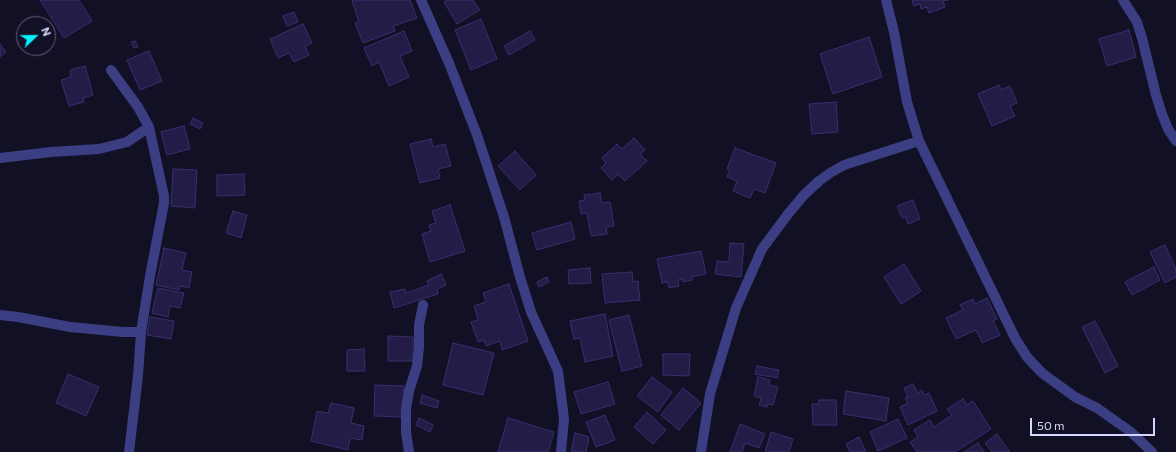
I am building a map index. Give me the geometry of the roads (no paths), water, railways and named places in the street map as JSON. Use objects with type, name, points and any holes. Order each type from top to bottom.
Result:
[{"type":"street","points":[[421,0],[449,63],[477,135],[504,217],[531,312],[558,371],[564,420],[561,452]]},
{"type":"street","points":[[886,0],[894,32],[907,102],[920,141],[1015,338],[1026,357],[1042,373],[1075,397],[1097,408],[1130,432],[1152,452]]},
{"type":"street","points":[[1123,0],[1137,22],[1162,114],[1168,130],[1176,142]]},
{"type":"street","points":[[111,70],[138,107],[150,127],[156,164],[163,188],[164,203],[141,332],[138,376],[129,452]]},
{"type":"street","points":[[0,158],[51,152],[99,149],[127,142],[150,127]]},
{"type":"street","points":[[701,452],[710,394],[736,308],[762,249],[788,214],[819,180],[844,165],[920,141]]},
{"type":"street","points":[[409,452],[406,432],[406,409],[409,391],[417,366],[419,325],[423,305]]},
{"type":"street","points":[[0,315],[70,327],[141,332]]}]
